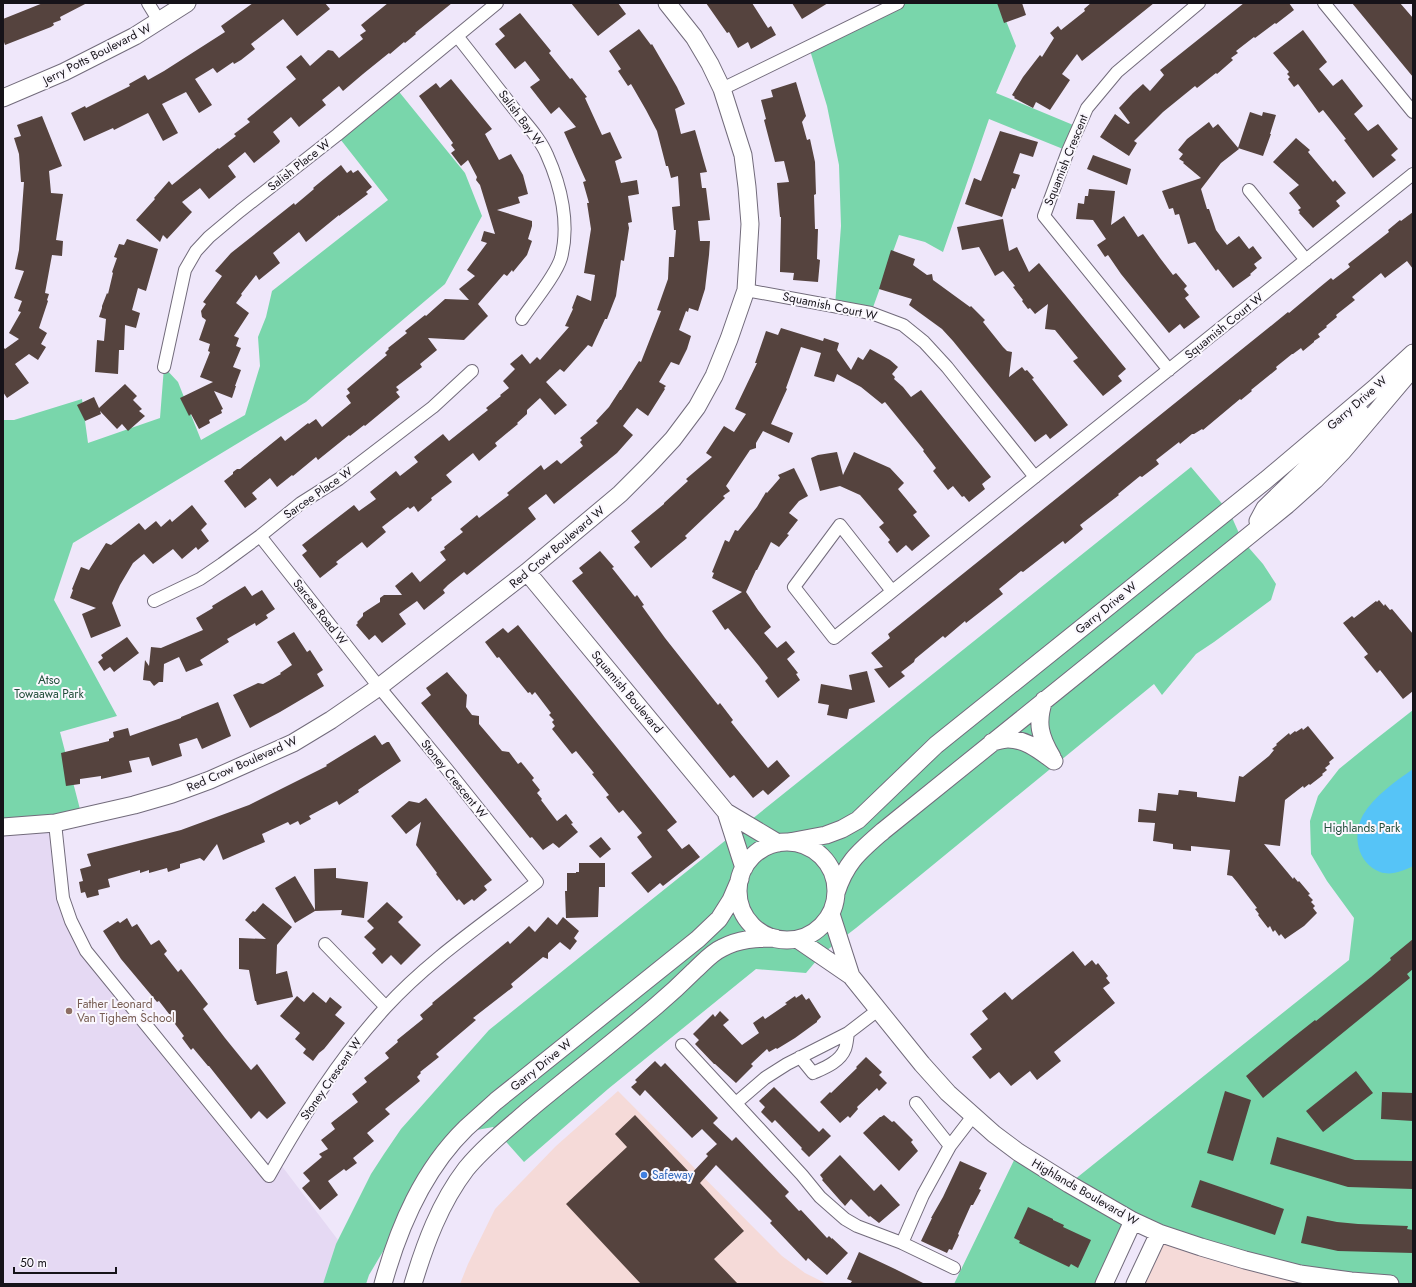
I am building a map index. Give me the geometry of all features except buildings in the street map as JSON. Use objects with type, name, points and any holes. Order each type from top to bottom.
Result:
[{"type":"main road","name":"Jerry Potts Boulevard W","points":[[3,98],[64,72],[135,36],[187,3]]},
{"type":"main road","name":"Red Crow Boulevard W","points":[[3,827],[55,823],[134,805],[172,794],[210,780],[293,743],[331,720],[379,687],[528,572],[620,494],[673,439],[697,407],[714,376],[729,339],[746,290],[750,224],[743,155],[722,89],[710,64],[694,37],[667,3]]},
{"type":"main road","name":"Garry Drive W","points":[[784,843],[826,835],[842,829],[858,820],[936,745],[1266,480],[1413,353]]},
{"type":"main road","name":"Garry Drive W","points":[[836,893],[848,864],[862,849],[1315,480],[1343,451],[1413,368]]},
{"type":"main road","points":[[1252,532],[1265,508],[1325,450],[1360,413],[1376,386]]},
{"type":"main road","name":"Squamish Boulevard","points":[[528,572],[726,812],[784,843]]},
{"type":"main road","points":[[992,742],[1008,739],[1024,742],[1037,748],[1054,761],[1043,743],[1040,728],[1039,714],[1044,700]]},
{"type":"main road","name":"Squamish Boulevard","points":[[726,812],[742,874]]},
{"type":"main road","points":[[413,1284],[425,1244],[439,1215],[466,1169],[487,1147],[556,1088],[657,1006],[707,959],[721,948],[737,942],[756,938],[775,938],[786,940],[797,939],[807,936],[824,923],[831,914],[835,904],[835,882],[832,871],[827,862],[819,854],[800,844],[784,843],[768,846],[750,859],[742,874],[739,889],[739,900],[743,911],[748,920],[760,931],[775,938]]},
{"type":"main road","name":"Garry Drive W","points":[[383,1284],[401,1228],[414,1198],[451,1145],[466,1128],[496,1101],[698,940],[719,919],[731,900],[742,874]]},
{"type":"main road","name":"Highlands Boulevard W","points":[[831,914],[851,976]]},
{"type":"main road","name":"Highlands Boulevard W","points":[[797,939],[851,976],[922,1064],[948,1093],[994,1134],[1047,1171],[1133,1222],[1159,1233],[1245,1260],[1300,1274],[1351,1281],[1390,1284]]},
{"type":"main road","points":[[1104,1284],[1133,1222]]},
{"type":"main road","points":[[1135,1284],[1159,1233]]},
{"type":"street","points":[[148,3],[159,21]]},
{"type":"street","name":"Salish Place W","points":[[164,367],[185,270],[196,251],[209,237],[240,211],[337,135],[497,3]]},
{"type":"street","name":"Squamish Crescent","points":[[1169,370],[1044,216],[1078,127],[1087,108],[1117,72],[1200,3]]},
{"type":"street","points":[[1324,3],[1413,112]]},
{"type":"street","points":[[722,89],[893,4]]},
{"type":"street","name":"Salish Bay W","points":[[457,36],[533,133],[547,154],[557,181],[563,210],[564,236],[560,259],[549,280],[522,319]]},
{"type":"street","name":"Squamish Court W","points":[[892,591],[840,524],[794,587],[834,638],[1413,174]]},
{"type":"street","points":[[1249,190],[1306,260]]},
{"type":"street","name":"Squamish Court W","points":[[746,290],[872,313],[903,325],[924,342],[947,367],[1035,477]]},
{"type":"street","name":"Sarcee Place W","points":[[154,601],[200,579],[260,536],[300,502],[339,479],[433,407],[472,372]]},
{"type":"street","name":"Sarcee Road W","points":[[260,536],[379,687]]},
{"type":"street","name":"Stoney Crescent W","points":[[55,823],[64,898],[71,921],[86,951],[269,1176],[312,1103],[338,1066],[386,1007],[429,965],[537,882],[379,687]]},
{"type":"street","points":[[325,944],[386,1007]]},
{"type":"street","points":[[736,1103],[766,1078],[787,1064],[848,1033],[878,1010]]},
{"type":"street","points":[[800,1057],[812,1073],[824,1069],[837,1059],[845,1049],[848,1033]]},
{"type":"street","points":[[682,1045],[802,1175],[820,1197],[845,1219],[857,1226],[902,1243],[954,1268]]},
{"type":"street","points":[[916,1103],[950,1146]]},
{"type":"street","points":[[902,1243],[923,1195],[950,1146],[973,1116]]},
{"type":"shaded area","name":"Father Leonard Van Tighem School","points":[[55,823],[63,898],[77,935],[268,1176],[278,1161],[338,1240],[325,1284],[3,1284],[3,827]]},
{"type":"shaded area","points":[[618,1091],[782,1256],[805,1273],[827,1284],[460,1284],[468,1264],[495,1209],[556,1146]]},
{"type":"shaded area","points":[[1159,1233],[1390,1284],[1135,1284]]},
{"type":"green space","points":[[898,3],[999,3],[1016,46],[996,93],[1078,127],[1068,151],[989,119],[943,252],[925,242],[899,235],[871,313],[835,306],[841,226],[839,165],[827,106],[809,47]]},
{"type":"green space","name":"Atso Towaawa Park","points":[[396,88],[465,173],[482,216],[445,284],[306,402],[73,543],[54,600],[117,716],[60,732],[82,817],[3,827],[3,420],[14,420],[82,399],[88,443],[160,418],[164,367],[178,382],[201,440],[245,415],[260,366],[258,337],[266,317],[272,291],[388,200],[337,135]]},
{"type":"green space","points":[[1191,467],[1230,513],[1242,540],[1263,564],[1276,584],[1271,600],[1196,654],[1162,695],[1154,684],[856,928],[822,954],[806,973],[756,969],[608,1089],[524,1162],[493,1127],[466,1132],[414,1199],[369,1275],[366,1284],[323,1284],[336,1244],[371,1174],[384,1154],[401,1129],[489,1030]]},
{"type":"green space","name":"Highlands Park","points":[[1413,710],[1413,1284],[1351,1281],[1134,1222],[1104,1284],[954,1284],[1018,1152],[1069,1184],[1349,960],[1354,918],[1327,881],[1311,854],[1310,821],[1318,796],[1339,769]]},
{"type":"water","points":[[1413,769],[1413,866],[1393,873],[1380,872],[1372,868],[1366,862],[1359,848],[1357,839],[1360,823],[1363,815],[1373,801]]},
{"type":"place","name":"Father Leonard Van Tighem School","points":[[69,1011]]},
{"type":"place","name":"Safeway","points":[[644,1175]]}]
